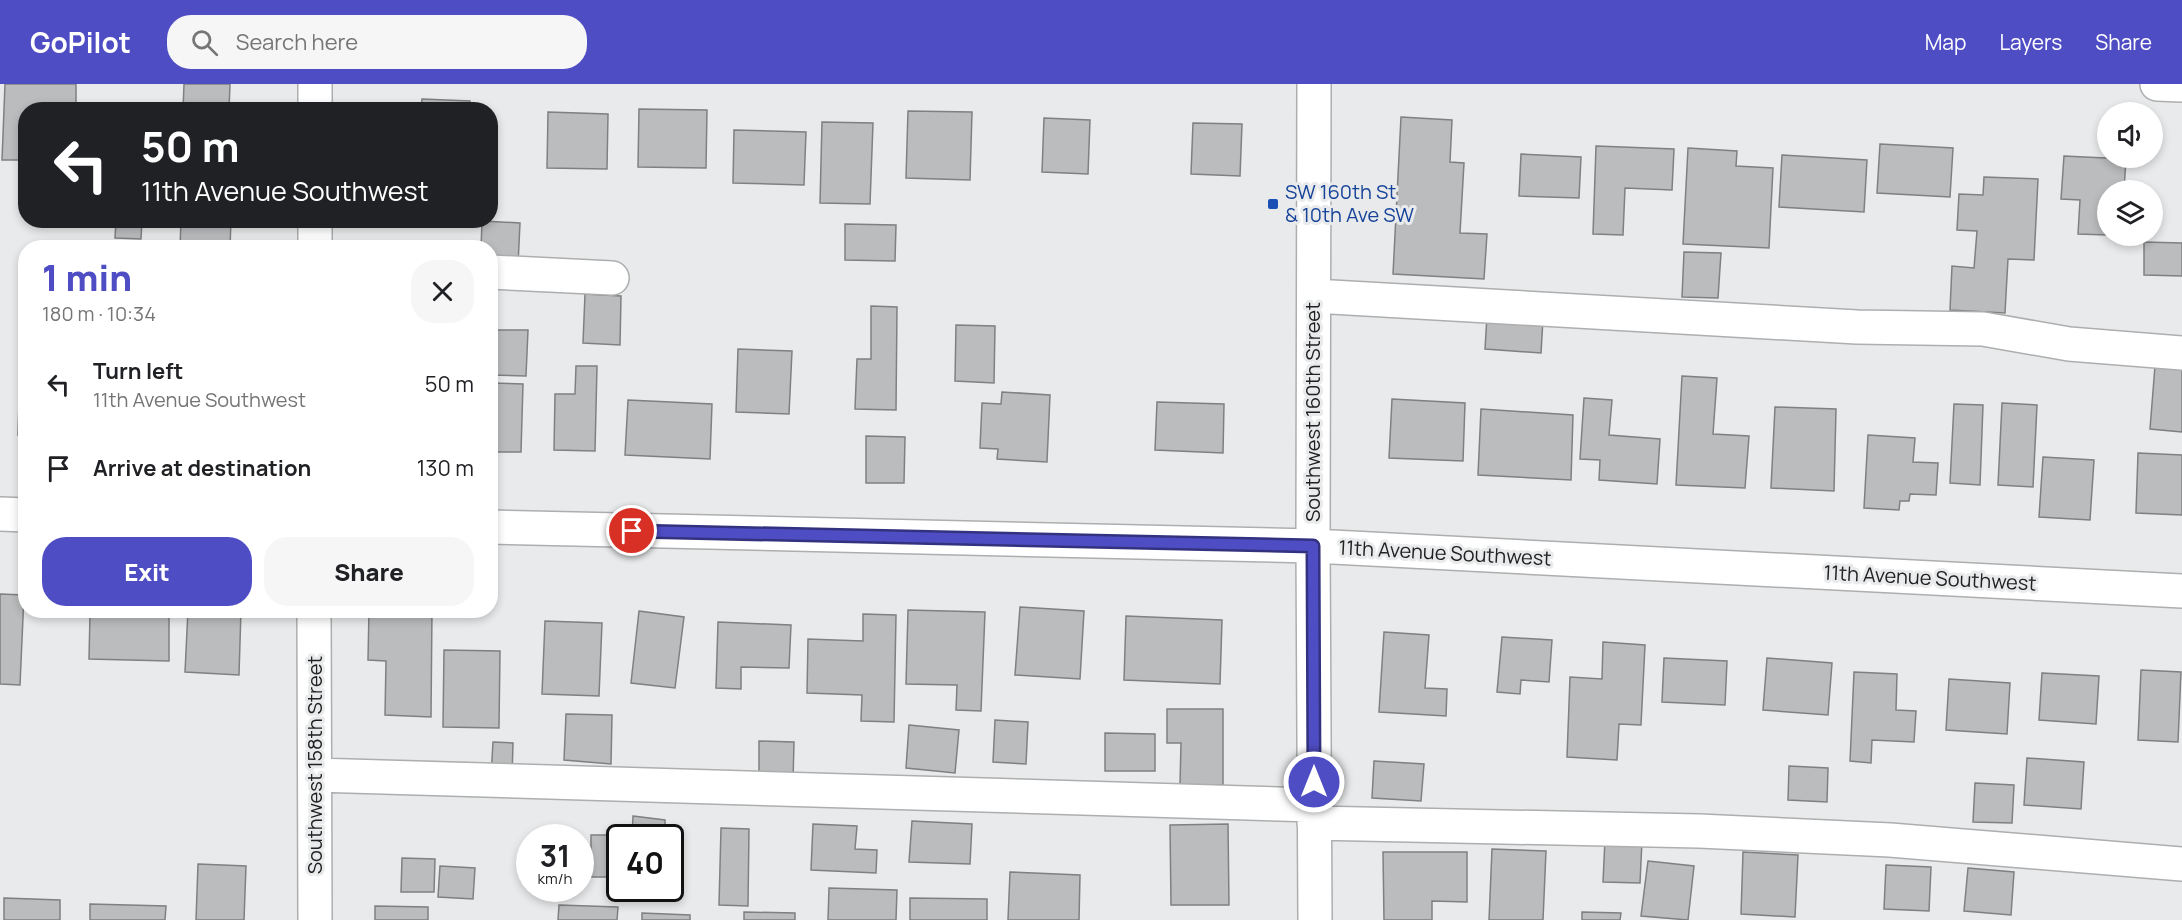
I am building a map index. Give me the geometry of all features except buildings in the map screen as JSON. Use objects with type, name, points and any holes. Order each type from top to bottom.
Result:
[{"type":"street","points":[[315,84],[315,102]]},
{"type":"street","name":"Southwest 160th Street","points":[[1314,84],[1315,920]]},
{"type":"street","points":[[2157,84],[2182,85]]},
{"type":"street","points":[[498,272],[612,278]]},
{"type":"street","points":[[1314,296],[1857,327],[1983,329],[2069,344],[2182,353]]},
{"type":"street","points":[[0,514],[18,515]]},
{"type":"street","name":"11th Avenue Southwest","points":[[498,528],[1313,546],[2182,591]]},
{"type":"street","name":"Southwest 158th Street","points":[[314,618],[315,920]]},
{"type":"street","points":[[315,775],[1314,814],[1890,840],[2182,864]]},
{"type":"place","name":"SW 160th St & 10th Ave SW","points":[[1273,204]]},
{"type":"route","points":[[632,531],[1313,546],[1314,782]]}]
